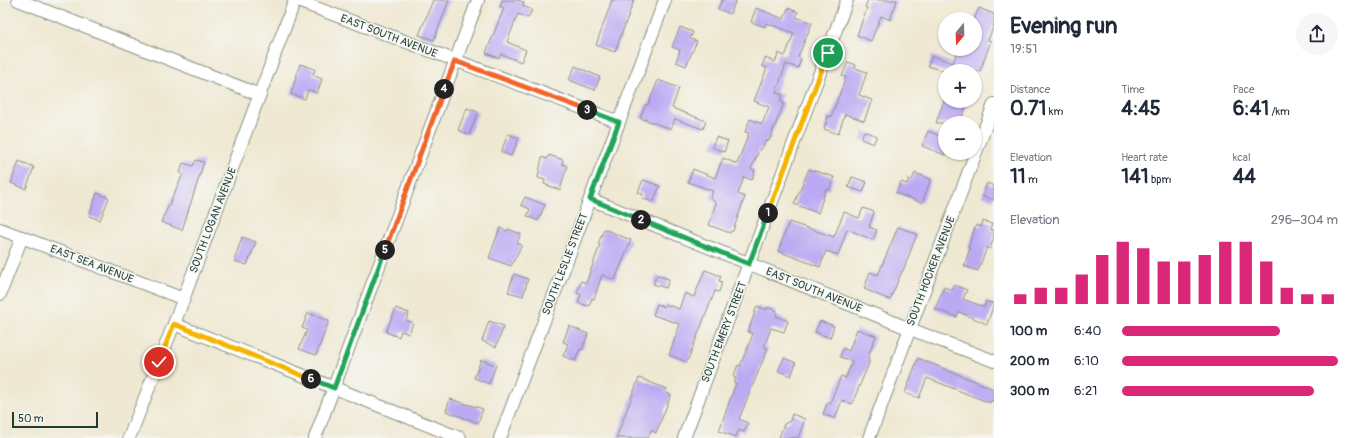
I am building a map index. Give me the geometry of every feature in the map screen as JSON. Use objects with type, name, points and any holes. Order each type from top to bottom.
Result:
[{"type":"street","points":[[18,0],[260,95]]},
{"type":"street","name":"SOUTH LOGAN AVENUE","points":[[129,438],[184,298],[295,0]]},
{"type":"street","name":"EAST SOUTH AVENUE","points":[[295,0],[619,122]]},
{"type":"street","points":[[315,438],[478,0]]},
{"type":"street","name":"SOUTH LESLIE STREET","points":[[500,438],[665,0]]},
{"type":"street","name":"SOUTH EMERY STREET","points":[[684,438],[847,0]]},
{"type":"street","name":"SOUTH HOCKER AVENUE","points":[[869,438],[994,104]]},
{"type":"street","name":"EAST SOUTH AVENUE","points":[[590,199],[910,330],[994,362]]},
{"type":"street","name":"EAST SEA AVENUE","points":[[0,229],[184,298]]},
{"type":"street","points":[[0,294],[22,238]]},
{"type":"street","points":[[174,324],[460,438]]},
{"type":"building","points":[[433,0],[449,0],[434,40],[419,35]]},
{"type":"building","points":[[502,0],[518,0],[524,2],[523,6],[532,10],[528,18],[518,14],[507,42],[526,50],[521,62],[501,54],[499,58],[486,53],[504,8],[500,7]]},
{"type":"building","points":[[612,0],[634,0],[615,52],[596,45]]},
{"type":"building","points":[[722,0],[736,0],[730,14],[718,9]]},
{"type":"building","points":[[868,0],[897,0],[890,20],[881,16],[871,41],[857,35],[867,8],[865,7]]},
{"type":"building","points":[[756,8],[784,19],[788,8],[798,12],[796,17],[812,23],[798,57],[801,59],[798,68],[786,64],[776,93],[783,95],[780,101],[784,103],[769,141],[766,140],[762,149],[760,148],[751,169],[755,170],[752,180],[744,177],[738,194],[745,197],[733,231],[730,233],[709,225],[716,203],[710,198],[713,191],[688,182],[693,169],[715,178],[723,158],[737,164],[749,133],[745,132],[750,119],[762,124],[769,107],[754,101],[767,68],[762,66],[765,58],[775,62],[779,53],[784,56],[786,54],[794,33],[766,23],[765,27],[751,22]]},
{"type":"building","points":[[979,8],[994,14],[994,25],[988,40],[991,41],[982,66],[982,64],[938,64],[938,69],[928,66],[932,56],[953,63],[956,56],[982,56],[982,12],[977,12]]},
{"type":"building","points":[[680,27],[693,32],[690,39],[697,41],[686,66],[676,62],[680,50],[672,47]]},
{"type":"building","points":[[848,62],[856,65],[855,68],[867,72],[859,95],[872,100],[864,121],[845,114],[838,134],[824,129],[828,116],[831,117],[846,77],[842,76]]},
{"type":"building","points":[[300,64],[315,69],[313,75],[322,79],[317,93],[308,90],[305,99],[291,94]]},
{"type":"building","points":[[575,66],[600,77],[595,90],[569,80]]},
{"type":"building","points":[[658,80],[679,88],[672,108],[706,121],[703,129],[675,119],[671,129],[640,118],[646,104],[648,105]]},
{"type":"building","points":[[467,108],[478,112],[469,135],[458,130]]},
{"type":"building","points":[[941,108],[965,108],[963,116],[939,116]]},
{"type":"building","points":[[864,131],[877,136],[873,144],[861,139]]},
{"type":"building","points":[[928,131],[938,135],[938,152],[922,146]]},
{"type":"building","points":[[508,134],[519,138],[511,156],[501,152]]},
{"type":"building","points":[[716,137],[728,141],[724,152],[712,147]]},
{"type":"building","points":[[549,155],[563,160],[562,164],[567,166],[560,190],[544,184],[545,180],[538,178],[542,157],[547,159]]},
{"type":"building","points":[[196,160],[204,162],[182,230],[161,222],[183,174],[180,173],[183,163],[193,166]]},
{"type":"building","points":[[19,161],[34,167],[26,189],[11,183]]},
{"type":"building","points":[[809,169],[834,177],[829,190],[826,189],[818,213],[794,204]]},
{"type":"building","points":[[915,173],[931,179],[922,203],[896,193],[901,182],[907,184],[909,179],[912,180]]},
{"type":"building","points":[[852,177],[867,182],[863,192],[848,187]]},
{"type":"building","points":[[643,180],[660,186],[653,202],[642,198],[643,194],[638,192]]},
{"type":"building","points":[[987,183],[994,186],[994,200],[982,196]]},
{"type":"building","points":[[97,193],[109,198],[100,220],[89,216]]},
{"type":"building","points":[[525,197],[545,205],[538,221],[527,216],[530,209],[521,205]]},
{"type":"building","points":[[863,208],[874,212],[869,227],[877,230],[873,240],[847,229],[838,255],[826,251],[820,267],[778,251],[789,222],[834,237],[844,212],[859,218]]},
{"type":"building","points":[[983,221],[992,224],[990,229],[994,230],[994,237],[990,249],[987,247],[978,271],[964,266],[970,248],[968,248],[976,225],[981,227]]},
{"type":"building","points":[[898,227],[917,234],[890,300],[864,289],[870,272],[878,275]]},
{"type":"building","points":[[500,228],[507,231],[508,229],[521,234],[517,243],[522,245],[511,266],[489,258]]},
{"type":"building","points":[[604,229],[631,240],[615,280],[602,275],[594,299],[592,298],[589,306],[578,303],[581,295],[577,293],[581,281],[586,283],[600,245],[598,244]]},
{"type":"building","points":[[242,237],[256,242],[247,265],[234,261]]},
{"type":"building","points":[[705,270],[721,276],[719,281],[722,282],[719,292],[715,291],[687,362],[669,355],[680,324],[653,315],[657,304],[664,307],[665,304],[679,309],[685,293],[694,297]]},
{"type":"building","points":[[514,274],[528,279],[523,296],[508,292]]},
{"type":"building","points":[[657,275],[669,279],[666,288],[653,284]]},
{"type":"building","points":[[954,285],[967,290],[963,299],[984,307],[986,301],[994,304],[987,324],[959,312],[957,317],[935,309],[944,287],[952,290]]},
{"type":"building","points":[[757,306],[767,310],[767,307],[777,311],[776,316],[788,321],[784,332],[771,328],[764,347],[768,348],[739,419],[748,423],[744,432],[739,430],[736,437],[719,431],[736,383],[734,383],[736,378],[733,377],[738,365],[740,366],[753,334],[748,332]]},
{"type":"building","points":[[396,308],[409,313],[406,320],[413,323],[409,334],[401,331],[399,337],[386,332]]},
{"type":"building","points":[[308,313],[329,321],[316,355],[299,349],[307,330],[302,328]]},
{"type":"building","points":[[489,321],[504,326],[496,347],[482,341]]},
{"type":"building","points":[[820,321],[834,326],[830,338],[815,332]]},
{"type":"building","points":[[569,326],[588,334],[582,350],[580,349],[575,361],[563,356],[568,344],[563,342]]},
{"type":"building","points":[[857,329],[876,336],[868,356],[869,363],[852,404],[842,400],[835,419],[823,414],[828,402],[830,403],[841,376],[846,378],[852,361],[840,357],[843,348],[849,351]]},
{"type":"building","points":[[784,358],[796,363],[791,376],[778,371]]},
{"type":"building","points":[[918,358],[994,389],[994,401],[991,400],[990,403],[927,378],[919,398],[905,393]]},
{"type":"building","points":[[481,360],[496,365],[489,384],[474,378]]},
{"type":"building","points":[[639,378],[667,389],[665,392],[671,395],[656,433],[651,430],[648,438],[616,438]]},
{"type":"building","points":[[450,399],[483,409],[478,423],[446,411]]},
{"type":"building","points":[[792,414],[805,419],[798,438],[779,438],[784,424],[790,421]]},
{"type":"route","points":[[159,362],[174,324],[334,388],[455,61],[619,122],[590,199],[749,264],[828,53]]}]
